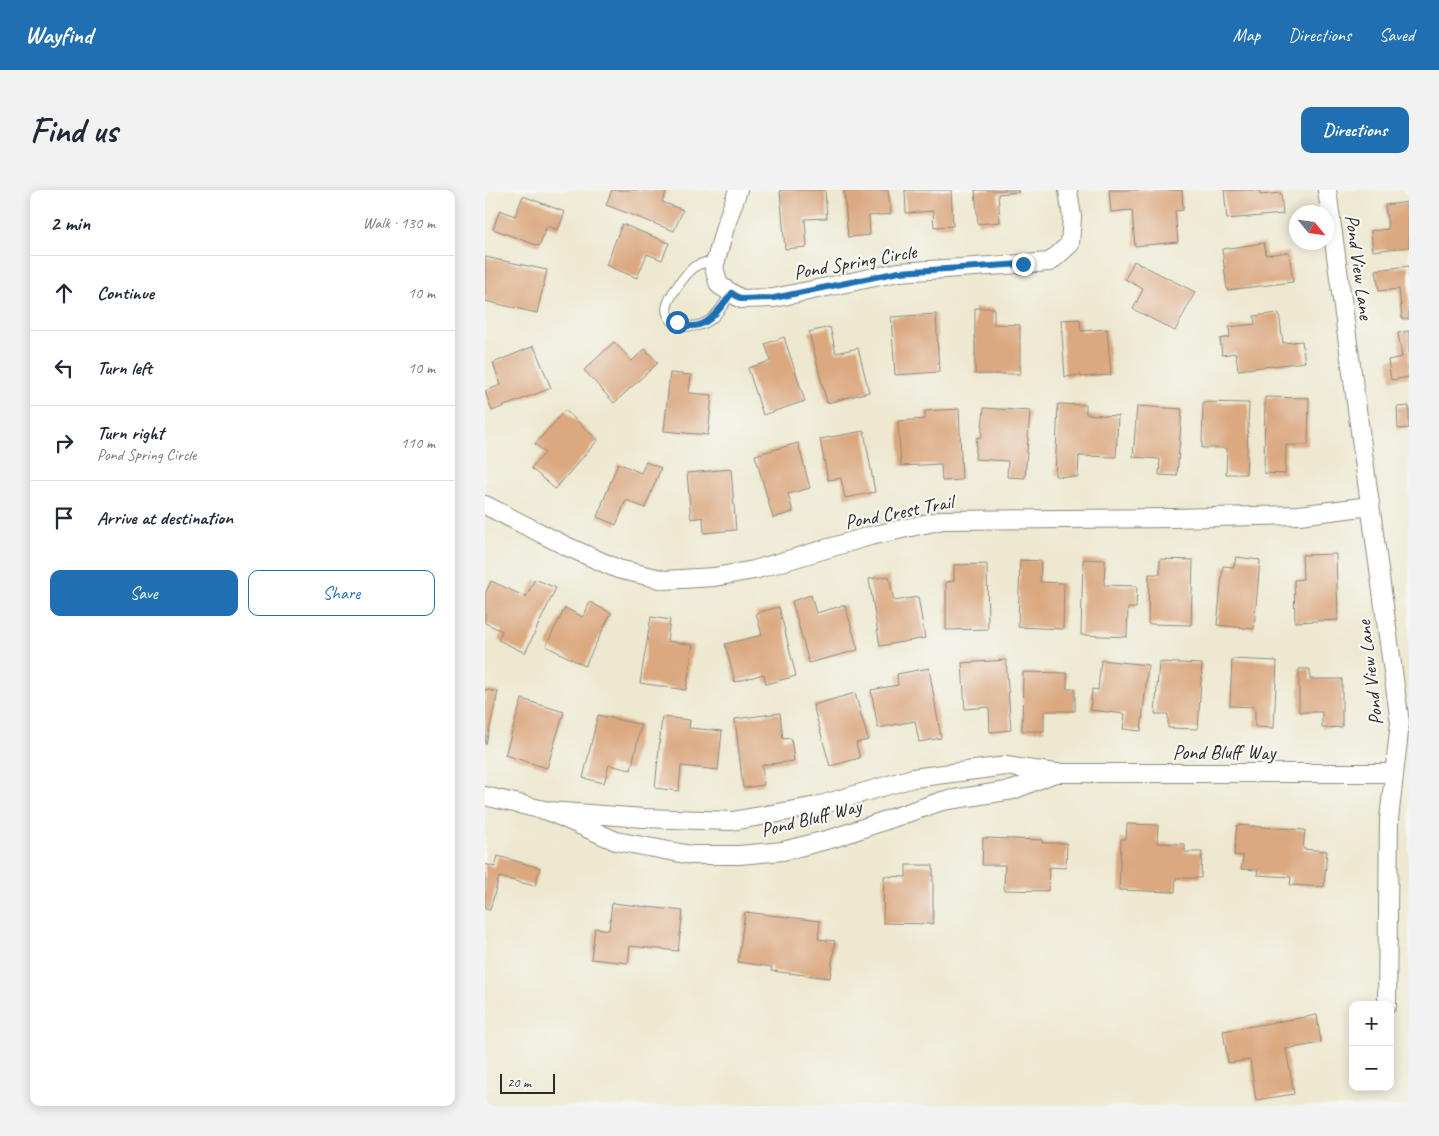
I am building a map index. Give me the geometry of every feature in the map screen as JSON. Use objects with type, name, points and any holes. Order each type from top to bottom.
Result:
[{"type":"street","points":[[732,293],[719,285],[714,268],[725,227],[738,190]]},
{"type":"street","name":"Pond Spring Circle","points":[[732,293],[741,299],[774,298],[899,272],[1050,262],[1070,244],[1072,217],[1068,190]]},
{"type":"street","name":"Pond View Lane","points":[[1327,190],[1400,723],[1389,819],[1387,1001]]},
{"type":"street","name":"Pond Crest Trail","points":[[485,505],[566,546],[618,569],[665,580],[714,577],[754,570],[871,536],[943,520],[1299,515],[1370,506]]},
{"type":"street","name":"Pond Bluff Way","points":[[485,796],[548,811],[644,818],[732,821],[817,806],[913,778],[1006,766],[1055,773],[1394,773]]},
{"type":"street","name":"Pond Bluff Way","points":[[548,811],[616,841],[691,855],[739,856],[783,851],[834,838],[942,801],[1013,790],[1055,773]]},
{"type":"lane","points":[[716,260],[695,266],[675,289],[667,304],[667,312],[673,319],[686,327],[698,325],[711,320],[732,293]]},
{"type":"building","points":[[612,190],[667,190],[662,202],[683,210],[674,231],[606,205]]},
{"type":"building","points":[[780,190],[825,190],[827,218],[805,219],[807,247],[785,249]]},
{"type":"building","points":[[844,190],[888,190],[891,214],[869,216],[870,235],[848,237]]},
{"type":"building","points":[[905,190],[951,190],[953,226],[934,227],[933,211],[906,213]]},
{"type":"building","points":[[975,190],[1018,190],[1019,192],[998,194],[1000,222],[978,224]]},
{"type":"building","points":[[1109,190],[1182,190],[1183,210],[1175,211],[1178,242],[1135,246],[1132,210],[1111,212]]},
{"type":"building","points":[[1224,190],[1260,190],[1260,195],[1281,193],[1283,214],[1227,219]]},
{"type":"building","points":[[523,196],[565,212],[558,230],[547,226],[539,246],[493,229],[500,210],[515,216]]},
{"type":"building","points":[[1409,202],[1409,247],[1373,251],[1371,231],[1388,229],[1385,205]]},
{"type":"building","points":[[622,224],[669,243],[662,260],[647,254],[637,278],[606,265]]},
{"type":"building","points":[[1264,243],[1266,255],[1289,252],[1293,282],[1227,290],[1222,249]]},
{"type":"building","points":[[485,257],[547,270],[537,313],[485,301]]},
{"type":"building","points":[[1134,261],[1195,292],[1175,331],[1133,309],[1143,289],[1125,279]]},
{"type":"building","points":[[1409,266],[1409,319],[1402,319],[1399,289],[1379,291],[1376,270]]},
{"type":"building","points":[[975,308],[994,308],[994,324],[1020,325],[1020,374],[975,374]]},
{"type":"building","points":[[1279,313],[1283,343],[1302,341],[1305,362],[1238,370],[1236,353],[1222,355],[1220,339],[1230,337],[1229,327],[1255,324],[1254,316]]},
{"type":"building","points":[[936,314],[939,372],[895,375],[891,317]]},
{"type":"building","points":[[1080,319],[1081,331],[1107,329],[1111,375],[1065,377],[1061,320]]},
{"type":"building","points":[[830,327],[836,353],[858,348],[869,392],[827,403],[809,332]]},
{"type":"building","points":[[1409,331],[1409,377],[1391,380],[1388,360],[1402,357],[1398,333]]},
{"type":"building","points":[[784,337],[805,401],[763,415],[748,368],[771,361],[765,344]]},
{"type":"building","points":[[614,342],[632,361],[645,349],[658,363],[614,403],[584,370]]},
{"type":"building","points":[[534,346],[551,388],[492,411],[485,391],[501,385],[493,363]]},
{"type":"building","points":[[670,373],[691,375],[689,393],[712,395],[708,435],[664,431]]},
{"type":"building","points":[[1265,397],[1309,398],[1308,445],[1286,445],[1285,474],[1264,473]]},
{"type":"building","points":[[1203,402],[1249,403],[1246,474],[1226,474],[1227,448],[1202,448]]},
{"type":"building","points":[[1058,404],[1086,405],[1086,414],[1118,416],[1116,457],[1079,456],[1078,477],[1055,476]]},
{"type":"building","points":[[1137,406],[1182,409],[1177,476],[1159,475],[1160,459],[1133,457]]},
{"type":"building","points":[[1409,406],[1409,428],[1398,429],[1397,407]]},
{"type":"building","points":[[984,408],[1030,411],[1025,478],[1007,477],[1008,461],[975,459],[977,437],[981,438]]},
{"type":"building","points":[[959,409],[962,480],[942,481],[941,464],[901,466],[898,421],[925,419],[925,411]]},
{"type":"building","points":[[565,410],[598,440],[555,489],[531,468],[545,453],[535,444]]},
{"type":"building","points":[[864,431],[875,492],[845,498],[841,478],[828,480],[820,439]]},
{"type":"building","points":[[798,443],[810,488],[788,494],[793,512],[773,518],[755,455]]},
{"type":"building","points":[[646,462],[661,468],[645,508],[626,500],[616,525],[597,517],[618,463],[641,473]]},
{"type":"building","points":[[731,469],[736,530],[704,533],[703,517],[691,519],[687,473]]},
{"type":"building","points":[[1336,554],[1338,620],[1295,622],[1294,580],[1303,579],[1302,555]]},
{"type":"building","points":[[1236,557],[1260,560],[1254,629],[1217,625],[1223,566],[1234,567]]},
{"type":"building","points":[[1083,559],[1105,560],[1104,585],[1137,586],[1136,608],[1128,608],[1127,637],[1081,635]]},
{"type":"building","points":[[1160,559],[1193,560],[1191,625],[1148,624],[1149,574],[1160,574]]},
{"type":"building","points":[[1020,560],[1041,561],[1040,582],[1064,583],[1063,629],[1018,627]]},
{"type":"building","points":[[987,564],[988,629],[946,630],[946,582],[954,581],[954,565]]},
{"type":"building","points":[[889,576],[894,601],[918,597],[925,638],[880,646],[869,579]]},
{"type":"building","points":[[535,579],[556,588],[525,653],[498,640],[502,631],[485,623],[485,594],[491,581],[526,597]]},
{"type":"building","points":[[811,595],[816,613],[845,605],[858,650],[809,663],[792,601]]},
{"type":"building","points":[[590,602],[611,613],[585,666],[546,646],[565,608],[583,617]]},
{"type":"building","points":[[779,607],[796,676],[766,684],[764,674],[735,682],[725,644],[762,635],[756,613]]},
{"type":"building","points":[[651,617],[670,620],[667,641],[693,645],[686,690],[640,683]]},
{"type":"building","points":[[1232,659],[1277,661],[1274,728],[1255,727],[1255,707],[1230,706]]},
{"type":"building","points":[[1006,660],[1011,730],[990,732],[989,707],[965,709],[962,663]]},
{"type":"building","points":[[1101,660],[1148,665],[1141,731],[1123,729],[1125,714],[1090,710],[1092,689],[1098,690]]},
{"type":"building","points":[[1159,662],[1202,664],[1198,729],[1168,728],[1168,714],[1155,714]]},
{"type":"building","points":[[929,668],[941,738],[919,742],[915,721],[878,728],[871,690],[898,685],[897,674]]},
{"type":"building","points":[[1299,669],[1310,669],[1310,679],[1342,679],[1342,727],[1322,728],[1322,712],[1299,712]]},
{"type":"building","points":[[1023,672],[1067,673],[1067,689],[1075,689],[1075,711],[1044,711],[1044,731],[1022,731]]},
{"type":"building","points":[[485,689],[498,692],[486,744],[485,744]]},
{"type":"building","points":[[855,693],[868,740],[856,743],[860,758],[830,766],[813,705]]},
{"type":"building","points":[[522,699],[564,712],[547,768],[505,755]]},
{"type":"building","points":[[780,713],[783,739],[791,738],[794,761],[762,765],[764,785],[743,788],[735,719]]},
{"type":"building","points":[[598,715],[641,725],[631,770],[609,765],[604,783],[583,778]]},
{"type":"building","points":[[662,717],[690,720],[689,728],[722,731],[718,770],[681,766],[679,791],[655,788]]},
{"type":"building","points":[[1127,824],[1158,825],[1157,843],[1185,844],[1185,852],[1202,852],[1201,878],[1176,878],[1175,892],[1119,890],[1121,839],[1126,839]]},
{"type":"building","points":[[1237,825],[1305,830],[1303,849],[1327,851],[1324,887],[1290,885],[1291,877],[1257,875],[1258,870],[1241,869],[1243,856],[1234,855]]},
{"type":"building","points":[[983,838],[1043,840],[1042,843],[1067,843],[1066,868],[1049,867],[1048,891],[1004,890],[1005,865],[982,865]]},
{"type":"building","points":[[498,856],[540,868],[535,886],[499,877],[490,910],[485,909],[485,864],[495,867]]},
{"type":"building","points":[[906,865],[933,865],[933,924],[883,923],[884,876],[906,877]]},
{"type":"building","points":[[612,903],[683,911],[678,951],[630,946],[628,963],[591,959],[595,928],[609,930]]},
{"type":"building","points":[[745,912],[820,921],[818,939],[835,941],[830,978],[771,971],[772,967],[738,962]]},
{"type":"building","points":[[1317,1015],[1321,1043],[1286,1049],[1294,1094],[1256,1100],[1250,1060],[1228,1063],[1223,1031]]},
{"type":"route","points":[[677,322],[686,327],[711,320],[732,293],[741,299],[774,298],[899,272],[1023,264]]}]
